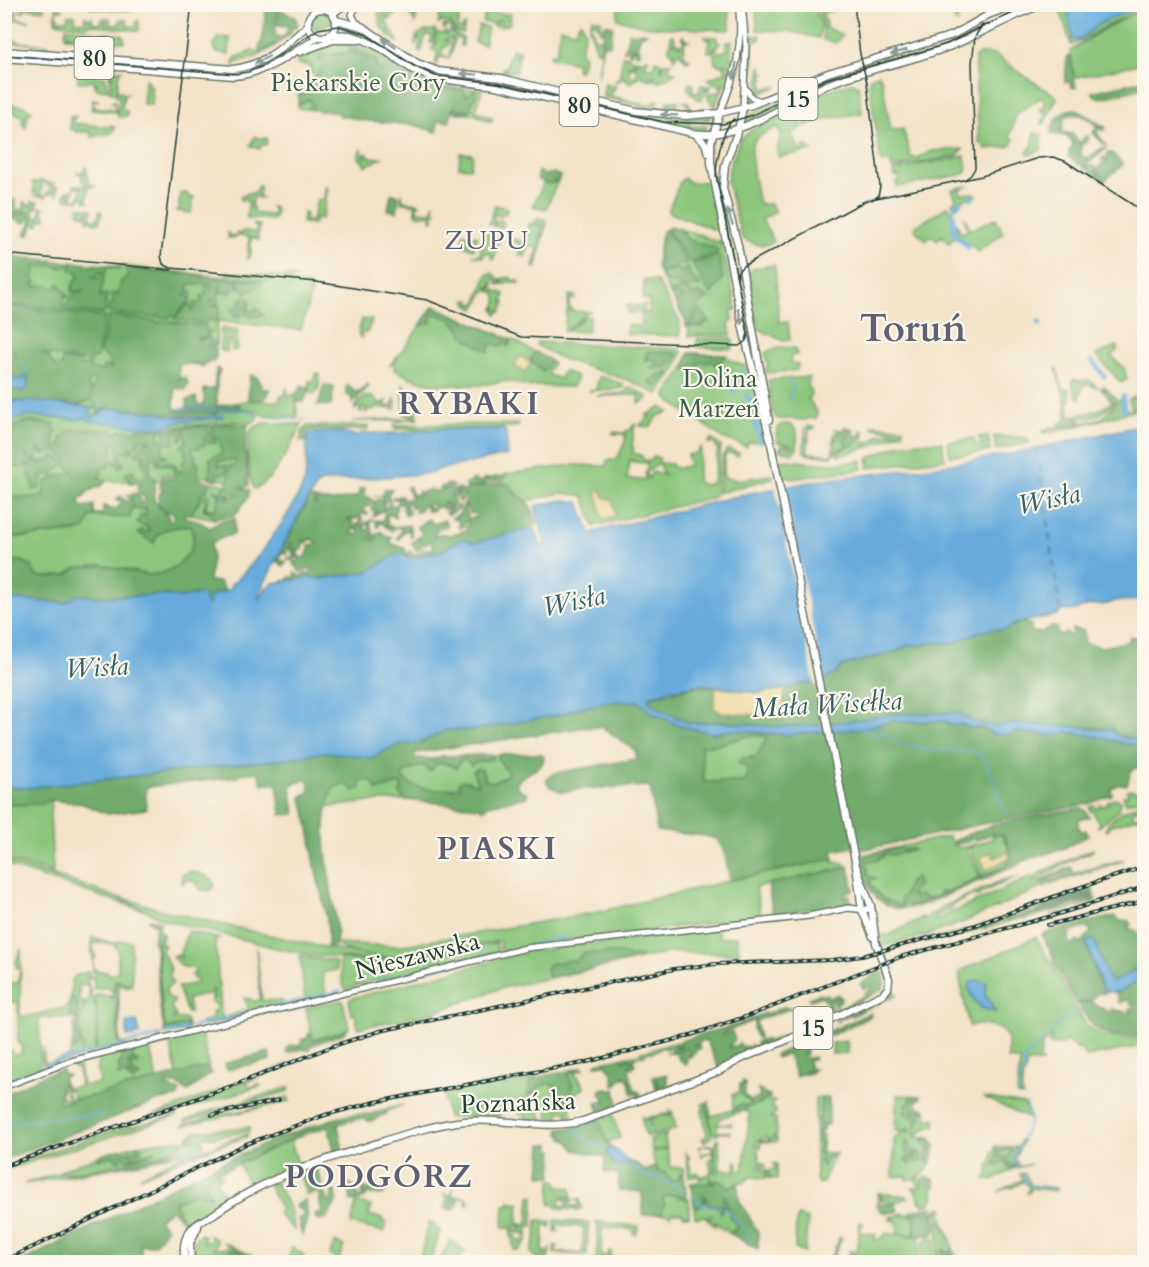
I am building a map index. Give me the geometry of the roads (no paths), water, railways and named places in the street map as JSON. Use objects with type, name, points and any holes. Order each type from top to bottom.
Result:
[{"type":"main road","points":[[332,33],[336,26],[332,15],[336,4]]},
{"type":"main road","points":[[332,15],[347,4]]},
{"type":"main road","points":[[359,4],[352,15],[363,27]]},
{"type":"main road","points":[[738,130],[745,86],[746,28],[740,4]]},
{"type":"main road","points":[[712,134],[732,86],[741,29],[740,4]]},
{"type":"main road","name":"15","points":[[720,113],[763,101],[814,78],[944,38],[989,14],[1017,4]]},
{"type":"main road","name":"15","points":[[771,442],[738,245],[723,188],[725,165],[738,130],[818,89],[863,72],[956,44],[1044,4]]},
{"type":"main road","name":"80","points":[[4,51],[232,69],[247,67],[267,58],[308,25],[313,12],[322,9],[363,27],[417,63],[438,71],[501,78],[648,113],[685,116],[720,113]]},
{"type":"main road","points":[[308,25],[312,33],[318,36]]},
{"type":"main road","name":"80","points":[[4,57],[226,77],[266,69],[318,36],[325,37],[332,33],[350,35],[366,41],[413,70],[433,78],[496,86],[693,133],[712,134],[738,130]]},
{"type":"main road","points":[[292,54],[333,40],[366,41]]},
{"type":"main road","points":[[745,86],[752,98],[763,101]]},
{"type":"main road","points":[[732,111],[741,118]]},
{"type":"main road","points":[[715,126],[723,133]]},
{"type":"main road","points":[[693,133],[705,143],[710,159]]},
{"type":"main road","name":"15","points":[[712,134],[710,159],[743,329],[771,442],[856,866],[860,902],[876,943]]},
{"type":"main road","name":"15","points":[[856,866],[870,904],[876,943]]},
{"type":"main road","points":[[860,902],[870,904],[869,909],[862,910]]},
{"type":"main road","name":"Nieszawska","points":[[4,1087],[70,1062],[525,948],[809,916],[848,908],[860,902]]},
{"type":"main road","name":"Nieszawska","points":[[848,908],[862,910]]},
{"type":"main road","name":"Poznańska","points":[[185,1263],[186,1238],[193,1227],[247,1192],[283,1174],[436,1126],[476,1120],[564,1125],[587,1120],[728,1067],[743,1058],[792,1038],[883,994],[888,988],[889,979],[876,943]]},
{"type":"main road","name":"Poznańska","points":[[191,1263],[189,1250],[191,1240],[205,1220]]},
{"type":"water","points":[[1088,5],[1140,5],[1100,24],[1079,40],[1070,40],[1073,37],[1067,12]]},
{"type":"water","points":[[27,376],[28,387],[24,391],[14,390],[7,386],[7,380],[23,379]]},
{"type":"water","points":[[34,401],[96,408],[89,411],[93,417],[109,408],[183,417],[203,417],[215,414],[218,417],[222,414],[223,417],[188,423],[183,421],[161,427],[91,421],[85,417],[80,420],[28,416],[12,421],[5,419],[5,402]]},
{"type":"water","name":"Wisła","points":[[1144,425],[1144,600],[1115,601],[1074,610],[1062,610],[1057,615],[1017,623],[1005,630],[977,632],[954,643],[934,642],[908,645],[897,651],[842,666],[830,677],[812,684],[803,683],[786,689],[758,693],[701,684],[670,690],[649,697],[648,700],[655,707],[689,723],[722,722],[778,727],[822,725],[896,714],[959,713],[967,719],[985,725],[1069,726],[1104,730],[1110,728],[1125,738],[1144,738],[1144,742],[1130,745],[1067,732],[1056,735],[1016,732],[1009,735],[993,734],[983,728],[971,728],[960,724],[954,726],[945,721],[905,722],[897,720],[861,729],[787,735],[735,730],[712,733],[681,726],[652,713],[638,701],[606,702],[558,715],[473,730],[446,730],[420,743],[397,745],[371,758],[325,752],[284,759],[27,788],[5,787],[5,599],[65,603],[78,595],[97,597],[165,595],[180,598],[202,594],[207,604],[210,604],[209,596],[230,589],[231,584],[251,565],[274,535],[294,503],[305,479],[308,433],[344,432],[356,436],[364,433],[403,433],[431,429],[504,429],[508,455],[436,470],[433,473],[318,484],[302,509],[258,600],[266,588],[273,583],[367,572],[396,555],[404,554],[410,559],[443,550],[459,540],[465,539],[474,543],[522,530],[533,530],[537,533],[541,547],[545,543],[535,506],[562,500],[579,502],[590,533],[745,494],[822,480],[938,466],[1011,454]]},
{"type":"water","points":[[1094,939],[1109,980],[1112,982],[1120,979],[1144,964],[1144,976],[1119,991],[1103,990],[1086,942]]},
{"type":"water","points":[[977,980],[987,983],[985,995],[992,1004],[992,1009],[997,1012],[982,1008],[972,998],[968,987],[970,983]]},
{"type":"water","points":[[137,1021],[140,1035],[127,1037],[126,1022]]},
{"type":"water","points":[[611,1148],[618,1151],[628,1161],[628,1165],[615,1165],[607,1153]]},
{"type":"waterway","points":[[955,207],[960,202]]},
{"type":"waterway","points":[[953,214],[954,232]]},
{"type":"waterway","points":[[957,236],[968,247]]},
{"type":"waterway","points":[[1092,361],[1104,376]]},
{"type":"waterway","points":[[26,364],[26,376]]},
{"type":"waterway","points":[[735,390],[732,388],[742,372]]},
{"type":"waterway","points":[[789,400],[792,385]]},
{"type":"waterway","points":[[746,396],[751,400],[760,441]]},
{"type":"waterway","points":[[1123,396],[1124,410]]},
{"type":"waterway","points":[[98,407],[101,401]]},
{"type":"waterway","points":[[175,408],[253,410]]},
{"type":"waterway","points":[[266,417],[304,420]]},
{"type":"waterway","name":"Mała Wisełka","points":[[862,729],[876,734],[885,733],[894,741],[921,747],[927,752],[969,750],[981,755],[1006,814]]},
{"type":"waterway","points":[[533,945],[564,938]]},
{"type":"waterway","points":[[377,982],[492,954]]},
{"type":"waterway","points":[[287,1004],[340,991]]},
{"type":"waterway","points":[[193,1027],[283,1005]]},
{"type":"waterway","points":[[1021,1095],[1020,1074],[1025,1072],[1024,1059],[1063,1020],[1078,1009]]},
{"type":"waterway","points":[[166,1034],[188,1028]]},
{"type":"waterway","points":[[98,1051],[162,1035]]},
{"type":"waterway","points":[[85,1054],[94,1052]]},
{"type":"waterway","points":[[45,1066],[81,1055]]},
{"type":"waterway","points":[[36,1069],[41,1068]]},
{"type":"waterway","points":[[4,1082],[32,1071]]},
{"type":"waterway","points":[[1019,1167],[1013,1158],[1030,1122],[1027,1104]]},
{"type":"waterway","points":[[4,1119],[17,1121],[105,1114]]},
{"type":"waterway","points":[[573,1127],[587,1140],[608,1150]]},
{"type":"waterway","points":[[628,1164],[649,1177],[655,1177],[686,1191]]},
{"type":"waterway","points":[[1023,1174],[1028,1184],[1056,1190]]},
{"type":"waterway","points":[[693,1195],[701,1204],[726,1209],[744,1229],[750,1244]]},
{"type":"tram line","points":[[192,4],[161,256],[163,264],[171,268],[317,282],[427,300],[521,337],[739,346],[746,341],[748,333],[716,175],[723,136],[734,119]]},
{"type":"tram line","points":[[854,4],[880,187],[878,196],[872,200]]},
{"type":"tram line","points":[[4,55],[235,74],[264,66],[318,29],[338,26],[364,33],[412,65],[435,76],[497,83],[663,122],[723,124],[753,115],[826,79],[947,44],[1035,4]]},
{"type":"tram line","points":[[964,180],[975,168],[972,63],[975,37],[982,25]]},
{"type":"tram line","points":[[737,280],[738,271],[743,266],[867,200],[982,176],[1038,158],[1053,157],[1065,161],[1144,212]]},
{"type":"tram line","points":[[4,254],[172,270]]},
{"type":"railway","points":[[4,1166],[380,1031],[674,969],[716,964],[832,960],[862,956],[976,925],[1144,867]]},
{"type":"railway","points":[[4,1261],[246,1144],[325,1115],[375,1102],[583,1063],[685,1037],[751,1015],[900,957],[1052,916],[1144,887]]},
{"type":"railway","points":[[1048,925],[1144,901]]},
{"type":"railway","points":[[212,1115],[279,1100]]},
{"type":"district","name":"ZUPU","points":[[487,240]]},
{"type":"district","name":"Toruń","points":[[913,328]]},
{"type":"district","name":"RYBAKI","points":[[469,403]]},
{"type":"district","name":"PIASKI","points":[[497,848]]},
{"type":"district","name":"PODGÓRZ","points":[[379,1176]]},
{"type":"park label","name":"Piekarskie Góry","points":[[358,82]]},
{"type":"park label","name":"Dolina Marzeń","points":[[720,393]]}]
